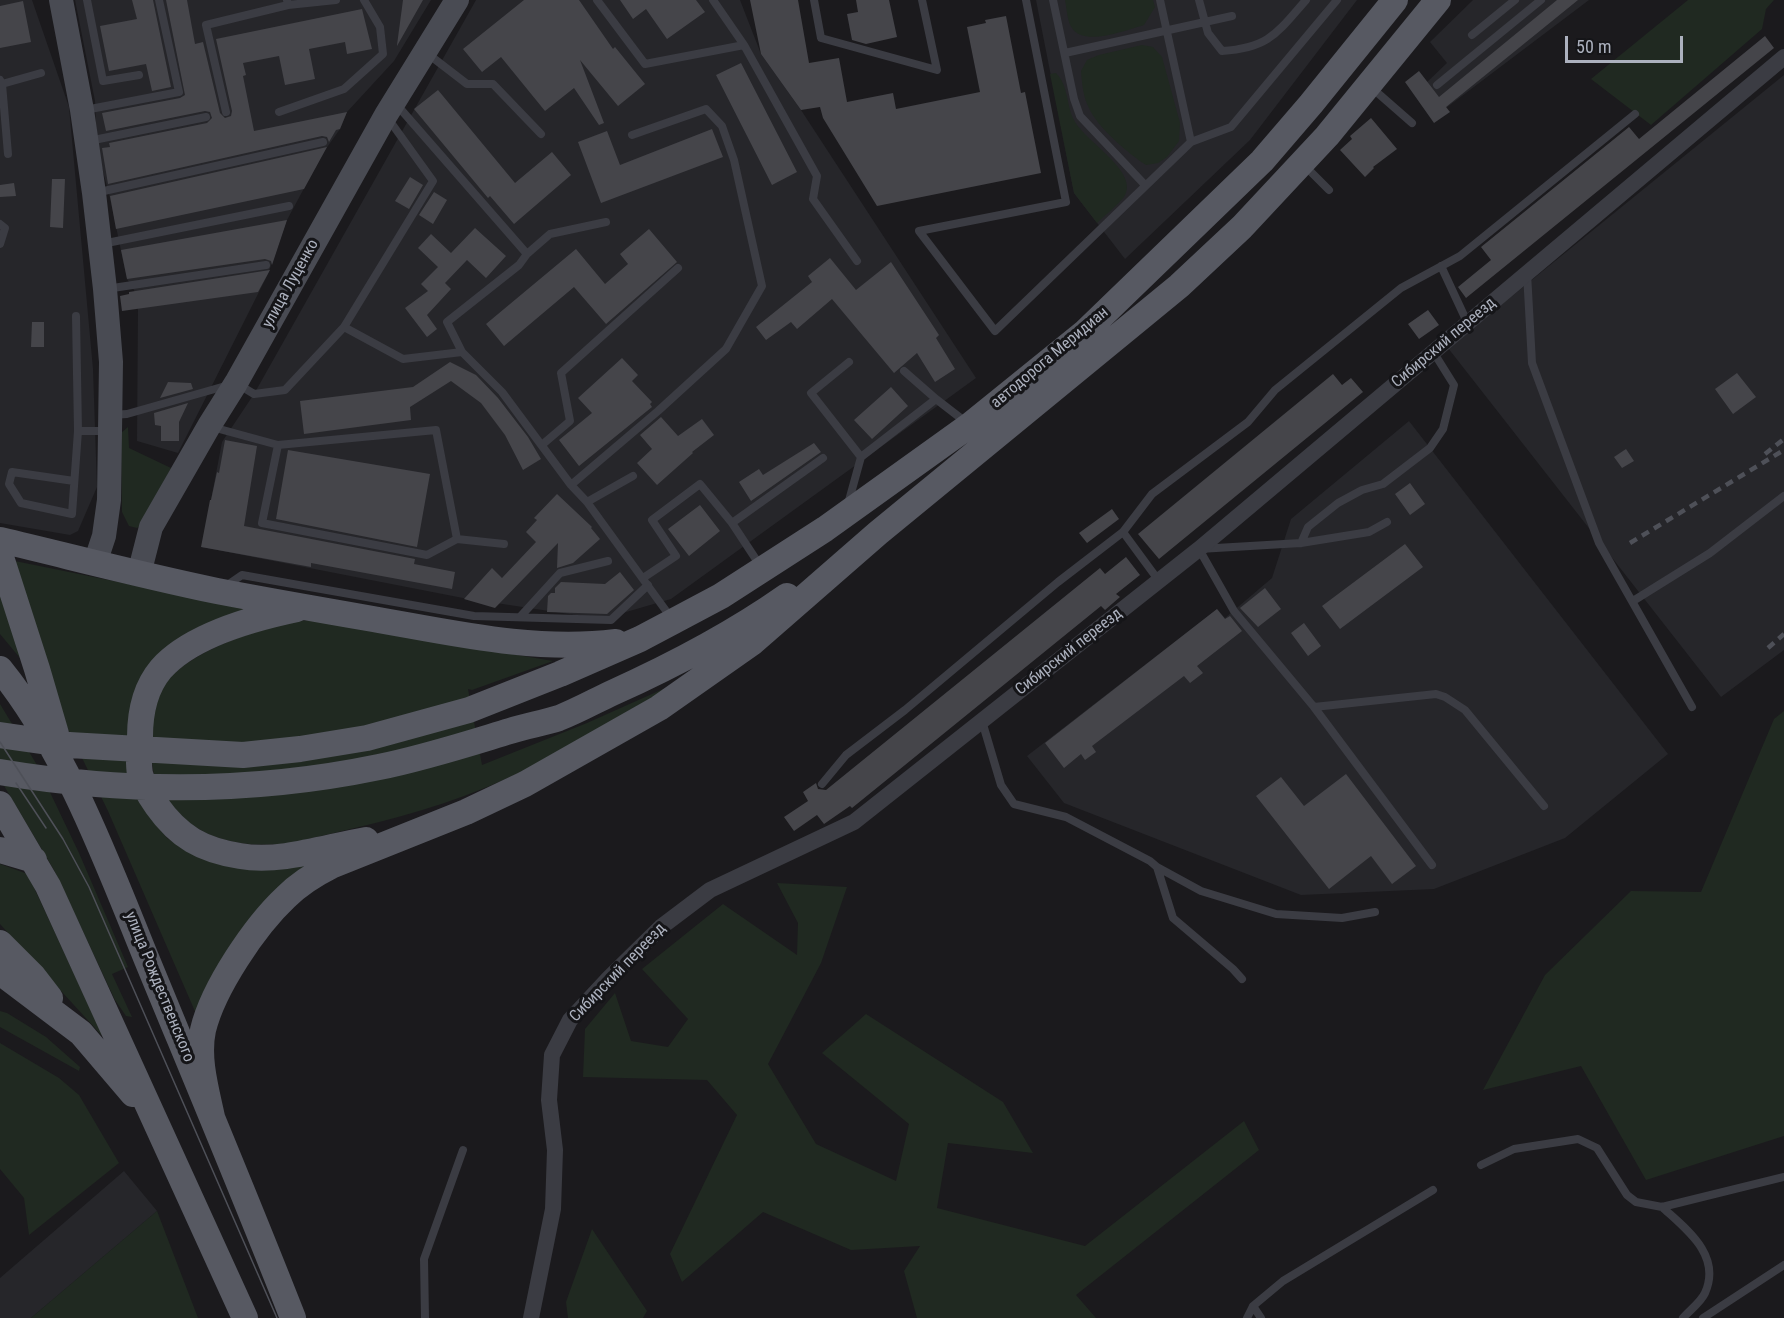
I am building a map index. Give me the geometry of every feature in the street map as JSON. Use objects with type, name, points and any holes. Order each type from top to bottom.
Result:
[{"type":"main road","name":"автодорога Меридиан","points":[[0,735],[69,745],[243,755],[300,750],[367,738],[469,710],[640,639],[721,596],[845,515],[970,425],[1085,332],[1262,161],[1395,0]]},
{"type":"main road","name":"автодорога Меридиан","points":[[878,532],[1179,286],[1242,227],[1302,163],[1438,0]]},
{"type":"main road","points":[[0,772],[48,780],[140,788],[231,787],[322,778],[381,767],[466,746],[512,730],[559,718],[655,673],[784,599],[878,532]]},
{"type":"main road","points":[[212,1117],[202,1069],[203,1031],[222,983],[248,943],[292,891],[316,874],[350,857],[500,797],[577,756],[659,708],[753,642],[878,532]]},
{"type":"main road","points":[[0,540],[139,574],[306,607],[472,626],[553,645],[583,646],[640,639]]},
{"type":"main road","points":[[0,554],[37,669],[68,778]]},
{"type":"main road","points":[[306,607],[241,624],[209,637],[177,655],[162,669],[149,687],[140,724],[140,773],[149,794],[169,822],[183,836],[204,847],[241,857],[292,855],[334,845],[413,833]]},
{"type":"main road","name":"улица Рождественского","points":[[0,669],[32,712],[68,778],[116,883],[293,1318]]},
{"type":"main road","points":[[0,804],[34,860],[245,1318]]},
{"type":"main road","points":[[0,850],[34,860]]},
{"type":"main road","points":[[0,943],[33,976],[154,1119]]},
{"type":"main road","points":[[5,979],[73,1026]]},
{"type":"street","points":[[61,0],[82,110],[94,193],[111,362],[109,500],[104,536],[95,563]]},
{"type":"street","name":"улица Луценко","points":[[139,574],[151,527],[236,383],[390,109],[457,0]]},
{"type":"street","name":"Сибирский переезд","points":[[531,1318],[553,1209],[555,1150],[549,1100],[552,1055],[570,1020],[661,927],[710,890],[854,822],[1199,549],[1784,57]]},
{"type":"lane","points":[[87,0],[103,81],[140,75]]},
{"type":"lane","points":[[82,110],[179,92],[159,0]]},
{"type":"lane","points":[[226,112],[206,25],[287,3],[336,0]]},
{"type":"lane","points":[[279,112],[344,89],[383,54],[380,27],[364,0]]},
{"type":"lane","points":[[597,0],[645,64],[744,45]]},
{"type":"lane","points":[[713,0],[744,45],[817,176],[813,199],[857,261]]},
{"type":"lane","points":[[814,0],[821,39],[937,70],[922,0]]},
{"type":"lane","points":[[1026,0],[1066,202],[919,231],[995,331],[1191,142],[1231,127],[1337,0]]},
{"type":"lane","points":[[1053,0],[1074,99],[1080,116],[1145,185]]},
{"type":"lane","points":[[1160,0],[1191,142]]},
{"type":"lane","points":[[1199,0],[1203,22],[1211,38],[1222,51],[1241,50],[1259,45],[1272,38],[1306,0]]},
{"type":"lane","points":[[1472,35],[1515,0]]},
{"type":"lane","points":[[1437,85],[1541,0]]},
{"type":"lane","points":[[1065,53],[1232,16]]},
{"type":"lane","points":[[425,52],[467,84],[494,84],[541,134]]},
{"type":"lane","points":[[9,154],[1,82],[40,73]]},
{"type":"lane","points":[[1369,85],[1412,123]]},
{"type":"lane","points":[[390,109],[527,254]]},
{"type":"lane","points":[[78,431],[236,383],[254,394],[285,390],[344,327],[433,181],[390,109]]},
{"type":"lane","points":[[571,484],[658,411],[726,349],[762,286],[734,160],[723,126],[706,109],[632,135]]},
{"type":"lane","points":[[822,783],[846,755],[905,711],[1058,582],[1123,532],[1152,494],[1248,422],[1275,390],[1401,288],[1460,256],[1635,114]]},
{"type":"lane","points":[[86,141],[207,117]]},
{"type":"lane","points":[[94,193],[323,142]]},
{"type":"lane","points":[[1302,163],[1329,190]]},
{"type":"lane","points":[[100,245],[289,206]]},
{"type":"lane","points":[[606,222],[550,234],[527,254],[519,265],[447,322],[462,352],[502,392],[543,444],[674,621]]},
{"type":"lane","points":[[0,224],[5,228],[0,244]]},
{"type":"lane","points":[[105,289],[266,265]]},
{"type":"lane","points":[[1441,266],[1468,324]]},
{"type":"lane","points":[[543,444],[570,421],[561,373],[678,268]]},
{"type":"lane","points":[[1527,273],[1532,363],[1599,543],[1692,707]]},
{"type":"lane","points":[[74,481],[12,472],[9,484],[21,503],[72,514],[78,431],[76,316]]},
{"type":"lane","points":[[344,327],[403,359],[462,352]]},
{"type":"lane","points":[[1301,543],[1308,527],[1338,503],[1362,490],[1383,484],[1430,448],[1440,435],[1454,385],[1434,352]]},
{"type":"lane","points":[[849,362],[811,393],[861,457]]},
{"type":"lane","points":[[904,371],[970,425]]},
{"type":"lane","points":[[845,515],[861,457],[936,399]]},
{"type":"lane","points":[[209,426],[278,445],[436,430],[457,539]]},
{"type":"lane","points":[[278,445],[262,523],[427,555],[457,539],[504,544]]},
{"type":"lane","points":[[732,523],[823,458]]},
{"type":"lane","points":[[587,502],[633,476]]},
{"type":"lane","points":[[218,591],[242,575],[472,626],[520,617],[611,620],[645,581],[676,556],[652,520],[700,484],[732,523],[763,570]]},
{"type":"lane","points":[[1633,601],[1710,553],[1784,496]]},
{"type":"lane","points":[[1387,522],[1369,532],[1301,543],[1199,549],[1234,611],[1314,707],[1432,865]]},
{"type":"lane","points":[[1123,532],[1160,580]]},
{"type":"lane","points":[[520,617],[560,573],[608,561]]},
{"type":"lane","points":[[1314,707],[1436,694],[1445,697],[1465,710],[1544,806]]},
{"type":"lane","points":[[982,721],[1001,785],[1014,804],[1066,817],[1202,891],[1276,914],[1342,918],[1375,912]]},
{"type":"lane","points":[[1157,867],[1173,918],[1242,979]]},
{"type":"lane","points":[[1481,1165],[1514,1149],[1578,1139],[1597,1148],[1627,1195],[1635,1202],[1662,1207],[1784,1176]]},
{"type":"lane","points":[[424,1318],[424,1259],[463,1150]]},
{"type":"lane","points":[[1247,1318],[1253,1306],[1283,1281],[1433,1190]]},
{"type":"lane","points":[[1662,1207],[1696,1239],[1708,1259],[1709,1272],[1705,1293],[1683,1318]]},
{"type":"lane","points":[[1703,1318],[1784,1265]]},
{"type":"lane","points":[[1253,1306],[1261,1318]]},
{"type":"shaded area","points":[[0,0],[32,0],[69,107],[93,369],[97,487],[78,531],[70,535],[0,523]]},
{"type":"shaded area","points":[[75,0],[431,0],[394,61],[347,112],[340,129],[323,153],[287,220],[268,274],[178,453],[137,441],[137,295],[127,279],[97,149],[95,101]]},
{"type":"shaded area","points":[[476,0],[740,0],[761,54],[801,110],[976,378],[671,599],[602,619],[463,598],[202,547],[222,442],[254,394]]},
{"type":"shaded area","points":[[1036,0],[1357,0],[1250,140],[1125,259],[1074,193]]},
{"type":"shaded area","points":[[1065,0],[1153,0],[1155,7],[1144,25],[1095,37],[1078,34],[1072,28]]},
{"type":"shaded area","points":[[1473,0],[1589,0],[1446,108],[1426,83],[1447,63],[1430,42]]},
{"type":"shaded area","points":[[1688,0],[1774,0],[1766,9],[1762,29],[1651,125],[1591,79]]},
{"type":"shaded area","points":[[1142,45],[1153,47],[1162,57],[1180,123],[1179,141],[1167,157],[1158,163],[1146,165],[1114,140],[1093,115],[1084,95],[1081,71],[1087,60]]},
{"type":"shaded area","points":[[1056,73],[1063,84],[1074,120],[1125,177],[1127,187],[1124,197],[1097,223],[1074,193],[1050,74]]},
{"type":"shaded area","points":[[1784,75],[1784,650],[1721,697],[1448,348]]},
{"type":"shaded area","points":[[1409,421],[1668,754],[1565,838],[1434,889],[1301,895],[1064,803],[1027,756],[1217,609],[1225,618],[1272,578],[1291,519]]},
{"type":"shaded area","points":[[128,427],[129,448],[171,468],[142,524],[137,528],[129,526],[122,512],[121,433]]},
{"type":"shaded area","points":[[10,560],[251,609],[138,684],[159,828],[167,838],[182,847],[320,860],[197,1016],[108,811],[59,711]]},
{"type":"shaded area","points":[[0,580],[30,670],[0,634]]},
{"type":"shaded area","points":[[312,620],[553,661],[472,690],[468,689],[482,765],[587,723],[681,681],[521,772],[493,785],[422,810],[292,843],[258,845],[242,843],[211,835],[197,828],[172,805],[155,778],[152,763],[152,737],[157,700],[163,687],[179,669],[214,648],[277,626]]},
{"type":"shaded area","points":[[0,704],[37,765],[79,853],[128,967],[112,974],[132,1017],[126,1016],[115,1000],[54,870],[0,779]]},
{"type":"shaded area","points":[[1784,711],[1784,1136],[1646,1180],[1581,1066],[1483,1090],[1545,975],[1631,891],[1701,892],[1774,719]]},
{"type":"shaded area","points":[[0,864],[25,873],[30,879],[104,1038],[0,924]]},
{"type":"shaded area","points":[[777,883],[847,887],[821,963],[768,1064],[816,1144],[896,1181],[909,1124],[822,1053],[866,1014],[1003,1102],[1033,1153],[948,1143],[937,1208],[1085,1246],[1244,1121],[1259,1150],[1076,1295],[1096,1318],[917,1318],[904,1271],[920,1246],[851,1250],[763,1212],[682,1282],[670,1254],[737,1115],[707,1080],[583,1077],[585,1029],[615,993],[631,1041],[668,1047],[688,1019],[642,969],[723,904],[797,955],[798,923]]},
{"type":"shaded area","points":[[0,1011],[46,1037],[80,1067],[79,1071],[0,1027]]},
{"type":"shaded area","points":[[0,1043],[59,1078],[79,1095],[119,1163],[29,1235],[24,1198],[0,1169]]},
{"type":"shaded area","points":[[124,1171],[157,1211],[31,1318],[0,1318],[0,1278]]},
{"type":"shaded area","points":[[157,1211],[198,1318],[31,1318]]},
{"type":"shaded area","points":[[592,1229],[647,1311],[643,1318],[568,1318],[566,1302]]},
{"type":"building","points":[[132,0],[153,0],[171,87],[152,91],[146,64],[109,71],[100,26],[137,19]]},
{"type":"building","points":[[166,0],[187,0],[195,44],[203,42],[220,113],[225,118],[231,116],[232,111],[216,39],[362,9],[372,49],[347,54],[345,42],[309,49],[315,79],[285,85],[279,56],[243,63],[246,75],[243,76],[254,131],[347,112],[340,129],[336,130],[329,142],[327,137],[322,136],[108,184],[102,148],[110,147],[109,143],[207,123],[212,118],[210,112],[205,111],[106,131],[102,113],[180,98],[185,95]]},
{"type":"building","points":[[403,0],[423,0],[397,46],[397,45]]},
{"type":"building","points":[[524,0],[579,0],[613,49],[615,47],[645,84],[618,106],[580,60],[604,123],[599,125],[574,88],[545,111],[501,57],[482,72],[463,49]]},
{"type":"building","points":[[620,0],[696,0],[705,12],[667,39],[646,9],[633,19]]},
{"type":"building","points":[[750,0],[798,0],[809,63],[839,58],[847,102],[893,93],[896,109],[980,92],[967,27],[986,23],[985,20],[1006,16],[1021,93],[1025,92],[1041,173],[877,206],[823,118],[820,107],[801,110],[761,54]]},
{"type":"building","points":[[856,0],[889,0],[897,37],[866,44],[852,40],[847,14],[858,12]]},
{"type":"building","points":[[1557,0],[1578,0],[1446,107],[1450,112],[1434,123],[1405,82],[1419,71],[1439,97]]},
{"type":"building","points":[[23,1],[31,42],[0,48],[0,6]]},
{"type":"building","points":[[1765,36],[1774,48],[1466,298],[1458,287],[1491,260],[1481,247],[1629,127],[1639,139]]},
{"type":"building","points":[[741,63],[797,172],[772,185],[716,75]]},
{"type":"building","points":[[438,90],[515,183],[552,152],[571,175],[514,224],[490,196],[488,198],[414,109]]},
{"type":"building","points":[[1371,118],[1397,149],[1373,167],[1365,177],[1340,150],[1352,139],[1350,136]]},
{"type":"building","points":[[712,129],[723,157],[601,203],[578,142],[607,131],[620,165]]},
{"type":"building","points":[[327,147],[304,189],[116,229],[110,196]]},
{"type":"building","points":[[410,177],[423,185],[409,209],[395,201]]},
{"type":"building","points":[[52,179],[65,179],[63,228],[50,227]]},
{"type":"building","points":[[14,183],[16,196],[0,197],[0,185]]},
{"type":"building","points":[[434,192],[447,200],[433,224],[419,215]]},
{"type":"building","points":[[287,220],[272,265],[271,261],[265,259],[127,279],[121,250]]},
{"type":"building","points":[[475,228],[506,256],[486,278],[467,260],[445,283],[451,289],[427,315],[437,329],[427,337],[405,308],[428,291],[421,284],[438,267],[418,248],[431,234],[451,253]]},
{"type":"building","points":[[649,229],[677,262],[606,324],[574,287],[504,346],[486,324],[576,249],[605,284],[628,264],[620,254]]},
{"type":"building","points":[[830,258],[856,290],[891,262],[939,335],[936,338],[955,369],[935,382],[917,353],[894,373],[832,299],[797,329],[791,322],[766,340],[756,327],[812,282],[808,276]]},
{"type":"building","points":[[270,270],[258,292],[122,311],[120,296],[129,294],[129,292]]},
{"type":"building","points":[[1428,310],[1439,325],[1419,339],[1408,324]]},
{"type":"building","points":[[32,322],[44,322],[44,347],[31,347]]},
{"type":"building","points":[[622,358],[638,375],[632,381],[652,402],[650,404],[652,407],[579,466],[559,440],[592,413],[578,398]]},
{"type":"building","points":[[450,362],[476,375],[498,398],[528,437],[541,459],[523,470],[505,435],[481,403],[451,381],[410,407],[411,420],[304,434],[300,401],[413,387]]},
{"type":"building","points":[[1737,373],[1756,397],[1733,414],[1715,389]]},
{"type":"building","points":[[1333,374],[1342,385],[1351,378],[1363,392],[1159,559],[1138,534]]},
{"type":"building","points":[[168,382],[191,383],[193,389],[160,398]]},
{"type":"building","points":[[891,387],[908,406],[872,439],[854,420]]},
{"type":"building","points":[[188,403],[179,422],[179,441],[161,441],[161,426],[155,425],[154,413]]},
{"type":"building","points":[[661,417],[678,436],[702,419],[714,435],[657,485],[637,463],[652,449],[640,435]]},
{"type":"building","points":[[225,440],[257,446],[244,526],[415,559],[414,564],[455,572],[452,589],[311,563],[311,567],[201,547]]},
{"type":"building","points":[[814,443],[821,452],[751,501],[739,482],[759,469],[763,475]]},
{"type":"building","points":[[1626,449],[1634,461],[1622,468],[1614,457]]},
{"type":"building","points":[[288,450],[430,474],[417,547],[276,519]]},
{"type":"building","points":[[1410,483],[1425,504],[1410,515],[1395,494]]},
{"type":"building","points":[[557,494],[592,527],[600,539],[573,563],[557,568],[558,543],[495,608],[464,599],[492,568],[502,578],[536,542],[526,532],[537,520],[534,518]]},
{"type":"building","points":[[700,505],[720,531],[689,556],[668,529]]},
{"type":"building","points":[[1112,509],[1119,519],[1087,543],[1079,533]]},
{"type":"building","points":[[1405,544],[1423,567],[1340,629],[1322,606]]},
{"type":"building","points":[[1126,557],[1140,575],[1116,594],[1120,597],[1105,610],[1101,606],[852,808],[850,806],[824,824],[817,815],[794,831],[784,817],[808,801],[803,792],[816,783],[818,789],[826,790],[1100,568],[1105,574]]},
{"type":"building","points":[[620,572],[634,590],[607,614],[547,612],[548,596],[555,593],[555,588],[561,582],[605,584]]},
{"type":"building","points":[[1265,588],[1281,609],[1258,627],[1240,608]]},
{"type":"building","points":[[1217,609],[1225,619],[1230,616],[1242,631],[1197,666],[1203,673],[1190,683],[1184,676],[1092,746],[1096,752],[1085,760],[1081,754],[1064,768],[1045,743]]},
{"type":"building","points":[[1304,623],[1321,646],[1308,656],[1291,633]]},
{"type":"building","points":[[1346,774],[1416,866],[1392,884],[1371,856],[1329,889],[1256,796],[1281,777],[1304,806]]},
{"type":"tram line","points":[[0,742],[63,839],[89,887],[277,1318]]},
{"type":"tram line","points":[[16,783],[46,828]]},
{"type":"railway","points":[[1765,454],[1784,439]]},
{"type":"railway","points":[[1630,543],[1784,450]]},
{"type":"railway","points":[[1768,648],[1784,634]]}]
